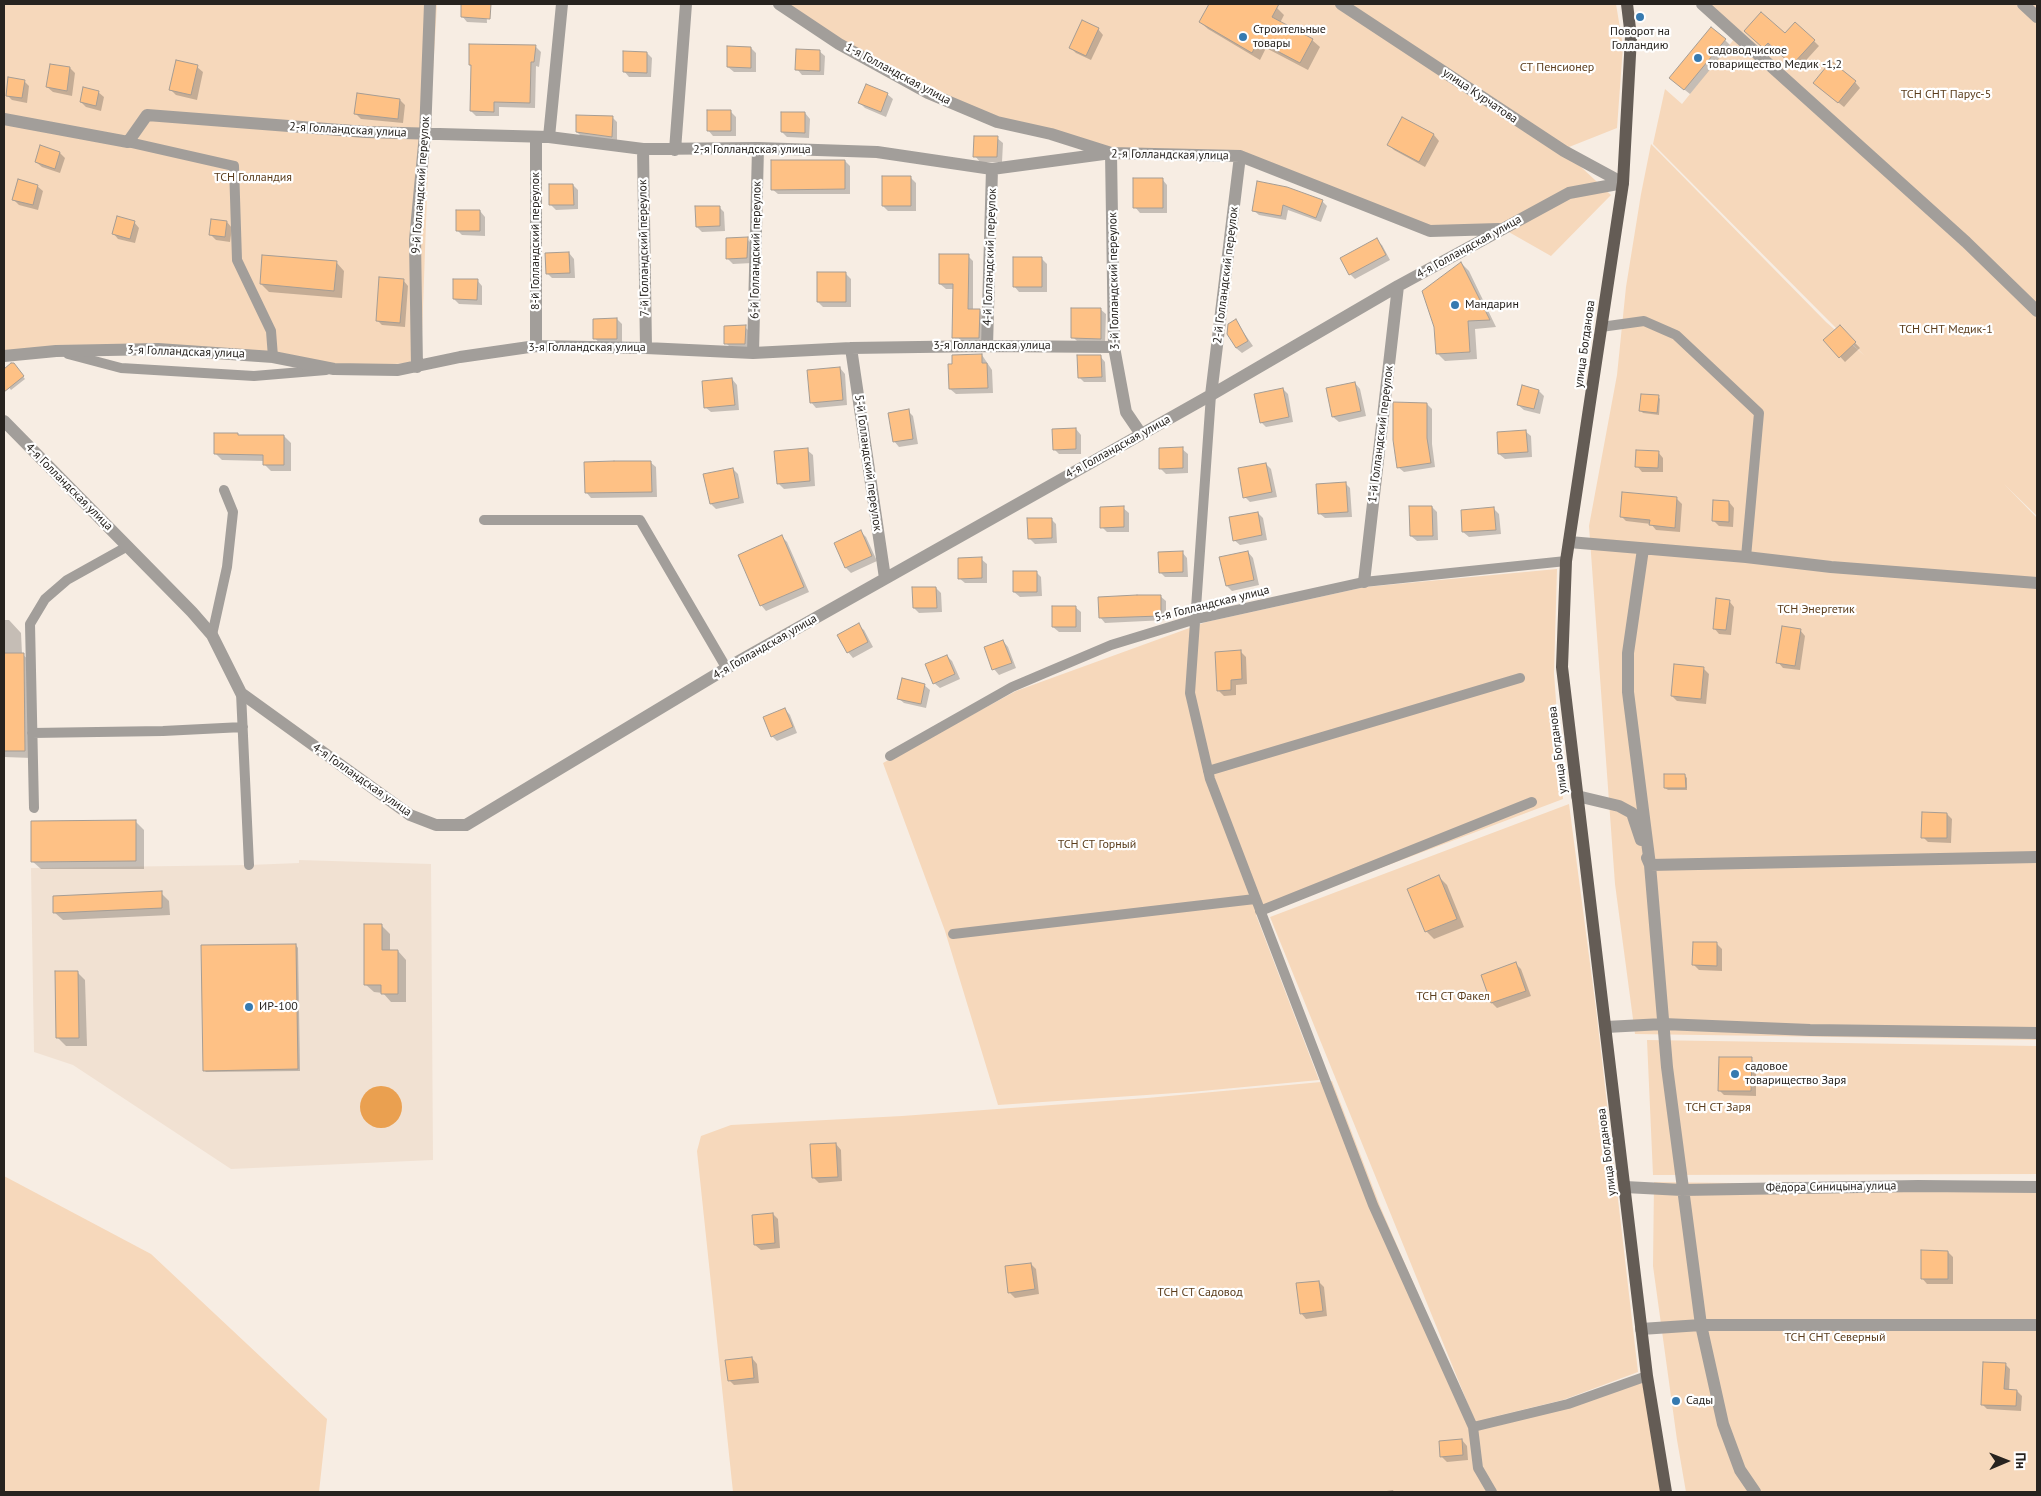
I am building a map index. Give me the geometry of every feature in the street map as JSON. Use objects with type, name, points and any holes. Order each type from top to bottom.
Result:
[{"type":"main road","name":"улица Богданова","points":[[1627,4],[1631,37],[1623,182],[1566,561],[1562,667],[1641,1330],[1666,1492]]},
{"type":"street","name":"9-й Голландский переулок","points":[[417,367],[415,240],[425,134],[430,4]]},
{"type":"street","points":[[549,137],[562,4]]},
{"type":"street","points":[[675,150],[686,4]]},
{"type":"street","name":"1-я Голландская улица","points":[[779,4],[840,44],[928,92],[997,122],[1051,134],[1111,153]]},
{"type":"street","name":"улица Курчатова","points":[[1341,4],[1564,151],[1623,182]]},
{"type":"street","points":[[1702,4],[1966,242],[2037,311]]},
{"type":"street","points":[[2023,4],[2037,17]]},
{"type":"street","name":"2-я Голландская улица","points":[[128,142],[147,115],[235,123],[425,134],[549,137],[643,149],[758,148],[877,152],[992,169],[1111,153],[1240,156],[1430,231],[1501,229]]},
{"type":"street","points":[[4,118],[128,142]]},
{"type":"street","name":"8-й Голландский переулок","points":[[536,137],[536,346]]},
{"type":"street","name":"6-й Голландский переулок","points":[[753,353],[758,148]]},
{"type":"street","name":"7-й Голландский переулок","points":[[643,149],[646,348]]},
{"type":"street","name":"3-й Голландский переулок","points":[[1111,153],[1114,347],[1126,412],[1141,434]]},
{"type":"street","name":"2-й Голландский переулок","points":[[1211,395],[1240,156]]},
{"type":"street","name":"4-й Голландский переулок","points":[[987,346],[992,169]]},
{"type":"street","name":"4-я Голландская улица","points":[[4,421],[192,612],[212,635],[241,693],[410,815],[436,825],[466,825],[726,668],[1211,395],[1398,286],[1569,194],[1623,182]]},
{"type":"street","name":"1-й Голландский переулок","points":[[1364,582],[1398,286]]},
{"type":"street","name":"3-я Голландская улица","points":[[4,356],[56,350],[158,349],[273,357],[334,369],[398,370],[460,357],[536,346],[646,348],[753,353],[851,348],[1114,347]]},
{"type":"street","name":"5-й Голландский переулок","points":[[851,348],[885,578]]},
{"type":"street","points":[[1569,542],[1746,557],[1831,567],[2036,583]]},
{"type":"street","points":[[1642,549],[1628,653],[1628,692],[1650,865],[1666,1067],[1701,1325],[1723,1424],[1740,1470],[1754,1492]]},
{"type":"street","points":[[1577,796],[1619,806],[1632,813],[1650,865]]},
{"type":"street","points":[[1650,865],[2037,857]]},
{"type":"street","points":[[1606,1027],[1663,1024],[1810,1030],[2037,1032]]},
{"type":"street","name":"Фёдора Синицына улица","points":[[1625,1187],[1682,1190],[1918,1186],[2037,1188]]},
{"type":"street","points":[[1641,1330],[1701,1325],[2037,1325]]},
{"type":"lane","points":[[128,142],[234,166],[237,260],[271,331],[273,357]]},
{"type":"lane","points":[[1601,327],[1644,321],[1676,335],[1759,413],[1746,557]]},
{"type":"lane","points":[[56,350],[121,368],[254,376],[334,369]]},
{"type":"lane","points":[[1211,395],[1190,693],[1208,771],[1255,899],[1373,1204],[1473,1427],[1478,1468],[1492,1492]]},
{"type":"lane","points":[[212,635],[227,567],[233,512],[224,490]]},
{"type":"lane","points":[[484,520],[640,520],[726,668]]},
{"type":"lane","points":[[34,808],[30,624],[45,599],[67,580],[128,546]]},
{"type":"lane","name":"5-я Голландская улица","points":[[890,756],[1012,687],[1112,645],[1196,619],[1364,582],[1566,561]]},
{"type":"lane","points":[[1208,771],[1520,678]]},
{"type":"lane","points":[[241,693],[249,865]]},
{"type":"lane","points":[[32,733],[243,728]]},
{"type":"lane","points":[[1260,911],[1532,802]]},
{"type":"lane","points":[[953,934],[1255,899]]},
{"type":"lane","points":[[1473,1427],[1568,1404],[1647,1376]]},
{"type":"shaded area","points":[[299,860],[431,864],[433,1160],[231,1169],[73,1065],[34,1052],[31,868],[249,865],[299,863]]},
{"type":"shaded area","points":[[381,1086],[396,1092],[402,1107],[396,1122],[381,1128],[366,1122],[360,1107],[366,1092]]},
{"type":"green space","name":"ТСН Голландия","points":[[4,4],[437,4],[429,139],[421,363],[335,366],[279,354],[4,352]]},
{"type":"green space","points":[[781,4],[1335,4],[1564,151],[1611,195],[1551,256],[1500,227],[1430,230],[1239,154],[1112,151],[997,121],[900,76]]},
{"type":"green space","name":"СТ Пенсионер","points":[[1340,4],[1616,4],[1623,46],[1617,128],[1564,149]]},
{"type":"green space","name":"ТСН СНТ Парус-5","points":[[1710,4],[2037,4],[2037,308]]},
{"type":"green space","name":"ТСН Энергетик","points":[[1735,38],[2037,315],[2037,516],[2004,484],[2037,518],[2037,1040],[1635,1034],[1615,884],[1589,526],[1617,375],[1626,287],[1651,144],[1826,322],[1865,356],[1653,144],[1665,89],[1682,104]]},
{"type":"green space","name":"ТСН СТ Горный","points":[[1557,569],[1554,673],[1563,799],[1256,915],[1319,1080],[1191,1092],[998,1105],[945,931],[883,763],[1016,691],[1206,622],[1365,587]]},
{"type":"green space","name":"ТСН СТ Садовод","points":[[1569,804],[1596,1009],[1638,1372],[1563,1400],[1476,1421],[1642,1382],[1663,1492],[733,1492],[697,1151],[701,1136],[731,1125],[902,1116],[1147,1098],[1332,1081],[1380,1206],[1460,1391],[1474,1419],[1270,917]]},
{"type":"green space","name":"ТСН СТ Заря","points":[[1647,1040],[2037,1046],[2037,1174],[1653,1175]]},
{"type":"green space","points":[[4,1176],[151,1254],[327,1419],[319,1492],[4,1492]]},
{"type":"green space","name":"ТСН СНТ Северный","points":[[1654,1182],[2037,1187],[2037,1492],[1686,1492],[1653,1266]]},
{"type":"building","points":[[461,4],[491,4],[490,19],[461,17]]},
{"type":"building","name":"Строительные товары","points":[[1209,4],[1279,4],[1272,17],[1313,39],[1300,63],[1258,41],[1252,53],[1199,22]]},
{"type":"building","points":[[1761,12],[1785,33],[1795,22],[1815,40],[1792,65],[1768,43],[1763,48],[1744,31]]},
{"type":"building","points":[[1082,20],[1099,28],[1086,56],[1069,48]]},
{"type":"building","name":"садоводчиское товарищество Медик -1,2","points":[[1711,27],[1726,39],[1684,90],[1669,78]]},
{"type":"building","points":[[469,44],[536,45],[534,62],[531,62],[530,103],[494,102],[494,112],[470,111],[471,65],[469,65]]},
{"type":"building","points":[[727,46],[751,47],[751,68],[727,67]]},
{"type":"building","points":[[796,49],[820,50],[820,71],[795,70]]},
{"type":"building","points":[[623,51],[647,52],[647,73],[623,72]]},
{"type":"building","points":[[176,60],[198,65],[191,95],[169,90]]},
{"type":"building","points":[[1831,61],[1856,81],[1838,103],[1813,83]]},
{"type":"building","points":[[50,64],[70,67],[67,91],[46,87]]},
{"type":"building","points":[[8,77],[25,80],[22,98],[6,96]]},
{"type":"building","points":[[866,84],[888,93],[881,112],[858,103]]},
{"type":"building","points":[[83,87],[99,91],[96,106],[80,102]]},
{"type":"building","points":[[357,93],[400,99],[398,119],[354,114]]},
{"type":"building","points":[[707,110],[731,110],[731,131],[707,131]]},
{"type":"building","points":[[781,112],[805,112],[805,133],[781,132]]},
{"type":"building","points":[[576,115],[613,116],[612,137],[576,132]]},
{"type":"building","points":[[1402,117],[1434,134],[1419,162],[1387,145]]},
{"type":"building","points":[[974,136],[998,136],[997,157],[973,157]]},
{"type":"building","points":[[40,145],[60,152],[55,169],[35,162]]},
{"type":"building","points":[[771,160],[845,160],[845,189],[771,190]]},
{"type":"building","points":[[882,176],[911,176],[911,206],[882,206]]},
{"type":"building","points":[[1133,178],[1163,178],[1163,208],[1133,208]]},
{"type":"building","points":[[18,179],[38,185],[33,205],[12,200]]},
{"type":"building","points":[[1257,181],[1287,187],[1323,200],[1316,218],[1283,205],[1281,216],[1252,211]]},
{"type":"building","points":[[549,184],[573,184],[574,205],[549,205]]},
{"type":"building","points":[[695,206],[720,206],[720,226],[696,227]]},
{"type":"building","points":[[456,210],[480,210],[480,231],[456,231]]},
{"type":"building","points":[[117,216],[135,221],[130,239],[112,234]]},
{"type":"building","points":[[211,219],[227,221],[225,237],[209,235]]},
{"type":"building","points":[[748,237],[747,258],[726,259],[726,238]]},
{"type":"building","points":[[1377,238],[1386,255],[1349,275],[1340,258]]},
{"type":"building","points":[[569,252],[570,273],[546,274],[545,253]]},
{"type":"building","points":[[939,254],[969,254],[968,309],[980,309],[979,338],[952,338],[953,284],[939,284]]},
{"type":"building","points":[[262,255],[337,261],[334,291],[260,284]]},
{"type":"building","points":[[1013,257],[1042,257],[1042,287],[1013,287]]},
{"type":"building","name":"Мандарин","points":[[1461,262],[1490,320],[1468,321],[1470,352],[1436,354],[1434,327],[1422,291]]},
{"type":"building","points":[[817,272],[846,272],[846,302],[817,302]]},
{"type":"building","points":[[379,277],[404,279],[400,323],[376,321]]},
{"type":"building","points":[[453,279],[478,279],[477,300],[453,299]]},
{"type":"building","points":[[1071,308],[1101,308],[1101,339],[1071,338]]},
{"type":"building","points":[[617,318],[617,339],[593,339],[593,319]]},
{"type":"building","points":[[1236,319],[1248,341],[1236,348],[1227,334],[1228,324]]},
{"type":"building","points":[[746,325],[745,344],[724,344],[724,326]]},
{"type":"building","points":[[1840,325],[1856,342],[1839,358],[1823,340]]},
{"type":"building","points":[[982,354],[982,363],[987,363],[988,388],[949,389],[948,364],[952,364],[952,355]]},
{"type":"building","points":[[1077,355],[1101,355],[1102,377],[1078,378]]},
{"type":"building","points":[[11,363],[14,363],[24,376],[4,392],[4,369]]},
{"type":"building","points":[[840,367],[843,400],[810,403],[807,370]]},
{"type":"building","points":[[732,378],[735,405],[704,408],[702,381]]},
{"type":"building","points":[[1355,382],[1361,411],[1332,417],[1326,388]]},
{"type":"building","points":[[1522,385],[1539,390],[1534,409],[1517,405]]},
{"type":"building","points":[[1283,388],[1289,417],[1260,423],[1254,394]]},
{"type":"building","points":[[1641,394],[1659,395],[1657,413],[1639,411]]},
{"type":"building","points":[[1393,402],[1427,403],[1427,438],[1431,463],[1397,468],[1393,440]]},
{"type":"building","points":[[909,409],[913,439],[893,442],[888,413]]},
{"type":"building","points":[[1076,428],[1076,449],[1053,450],[1052,429]]},
{"type":"building","points":[[1526,430],[1528,452],[1498,454],[1497,432]]},
{"type":"building","points":[[214,433],[284,435],[284,465],[263,465],[263,455],[214,454]]},
{"type":"building","points":[[1183,447],[1183,468],[1159,469],[1159,448]]},
{"type":"building","points":[[808,448],[810,481],[777,484],[774,451]]},
{"type":"building","points":[[1636,450],[1659,451],[1658,468],[1635,467]]},
{"type":"building","points":[[651,461],[652,492],[585,493],[584,462]]},
{"type":"building","points":[[1266,463],[1272,492],[1243,498],[1238,468]]},
{"type":"building","points":[[733,468],[739,498],[710,504],[703,474]]},
{"type":"building","points":[[1346,482],[1348,512],[1318,514],[1316,484]]},
{"type":"building","points":[[1622,492],[1677,497],[1675,528],[1649,525],[1650,520],[1620,517]]},
{"type":"building","points":[[1713,500],[1729,501],[1729,522],[1712,521]]},
{"type":"building","points":[[1124,506],[1124,527],[1100,528],[1100,507]]},
{"type":"building","points":[[1409,506],[1432,506],[1433,536],[1410,536]]},
{"type":"building","points":[[1494,507],[1496,530],[1462,532],[1461,510]]},
{"type":"building","points":[[1258,512],[1262,535],[1233,541],[1229,517]]},
{"type":"building","points":[[1027,518],[1052,518],[1052,538],[1028,539]]},
{"type":"building","points":[[861,530],[872,556],[845,568],[834,543]]},
{"type":"building","points":[[782,535],[804,587],[760,606],[738,555]]},
{"type":"building","points":[[1183,551],[1183,572],[1159,573],[1158,552]]},
{"type":"building","points":[[1248,551],[1254,580],[1226,586],[1219,557]]},
{"type":"building","points":[[982,557],[982,578],[958,579],[958,558]]},
{"type":"building","points":[[1013,571],[1037,571],[1037,592],[1013,592]]},
{"type":"building","points":[[912,587],[936,587],[937,608],[913,608]]},
{"type":"building","points":[[1161,595],[1161,616],[1099,618],[1098,597]]},
{"type":"building","points":[[1716,598],[1730,600],[1726,630],[1713,629]]},
{"type":"building","points":[[1052,606],[1076,606],[1076,627],[1052,627]]},
{"type":"building","points":[[859,623],[868,642],[847,653],[837,635]]},
{"type":"building","points":[[1782,626],[1801,629],[1795,666],[1776,663]]},
{"type":"building","points":[[1003,640],[1012,663],[992,670],[984,647]]},
{"type":"building","points":[[1241,650],[1242,679],[1231,680],[1231,690],[1217,691],[1215,652]]},
{"type":"building","points":[[4,653],[24,653],[25,751],[4,751]]},
{"type":"building","points":[[947,655],[955,674],[933,684],[925,664]]},
{"type":"building","points":[[1674,664],[1704,667],[1701,699],[1671,696]]},
{"type":"building","points":[[902,678],[925,684],[921,704],[897,699]]},
{"type":"building","points":[[785,708],[793,727],[771,737],[763,717]]},
{"type":"building","points":[[1664,774],[1685,774],[1686,788],[1664,788]]},
{"type":"building","points":[[1922,812],[1947,813],[1947,838],[1921,838]]},
{"type":"building","points":[[136,820],[136,861],[31,862],[31,821]]},
{"type":"building","points":[[1439,875],[1457,919],[1425,932],[1407,889]]},
{"type":"building","points":[[162,891],[162,908],[53,913],[53,896]]},
{"type":"building","points":[[364,924],[382,924],[382,950],[398,950],[398,994],[381,994],[381,985],[364,985]]},
{"type":"building","points":[[1693,942],[1717,942],[1717,966],[1692,965]]},
{"type":"building","name":"ИР-100","points":[[296,944],[298,1069],[203,1071],[201,945]]},
{"type":"building","points":[[1516,962],[1526,991],[1491,1003],[1481,975]]},
{"type":"building","points":[[55,971],[78,971],[79,1038],[56,1038]]},
{"type":"building","name":"садовое товарищество Заря","points":[[1719,1057],[1752,1057],[1751,1091],[1718,1091]]},
{"type":"building","points":[[836,1143],[838,1177],[812,1178],[810,1144]]},
{"type":"building","points":[[773,1213],[775,1243],[754,1245],[752,1215]]},
{"type":"building","points":[[1921,1250],[1948,1251],[1948,1279],[1921,1279]]},
{"type":"building","points":[[1031,1263],[1035,1289],[1008,1293],[1005,1266]]},
{"type":"building","points":[[1319,1281],[1323,1311],[1300,1314],[1296,1283]]},
{"type":"building","points":[[752,1357],[754,1378],[728,1381],[725,1360]]},
{"type":"building","points":[[1983,1362],[2006,1363],[2004,1389],[2017,1390],[2016,1406],[1981,1405]]},
{"type":"building","points":[[1462,1439],[1463,1455],[1440,1457],[1439,1441]]},
{"type":"place","name":"Поворот на Голландию","points":[[1640,17]]},
{"type":"place","name":"Строительные товары","points":[[1243,37]]},
{"type":"place","name":"садоводчиское товарищество Медик -1,2","points":[[1698,58]]},
{"type":"place","name":"Мандарин","points":[[1455,305]]},
{"type":"place","name":"ИР-100","points":[[249,1007]]},
{"type":"place","name":"садовое товарищество Заря","points":[[1735,1074]]},
{"type":"place","name":"Сады","points":[[1676,1401]]},
{"type":"park label","name":"ТСН СНТ Медик-1","points":[[1946,330]]},
{"type":"park label","name":"ТСН СТ Факел","points":[[1453,997]]}]
